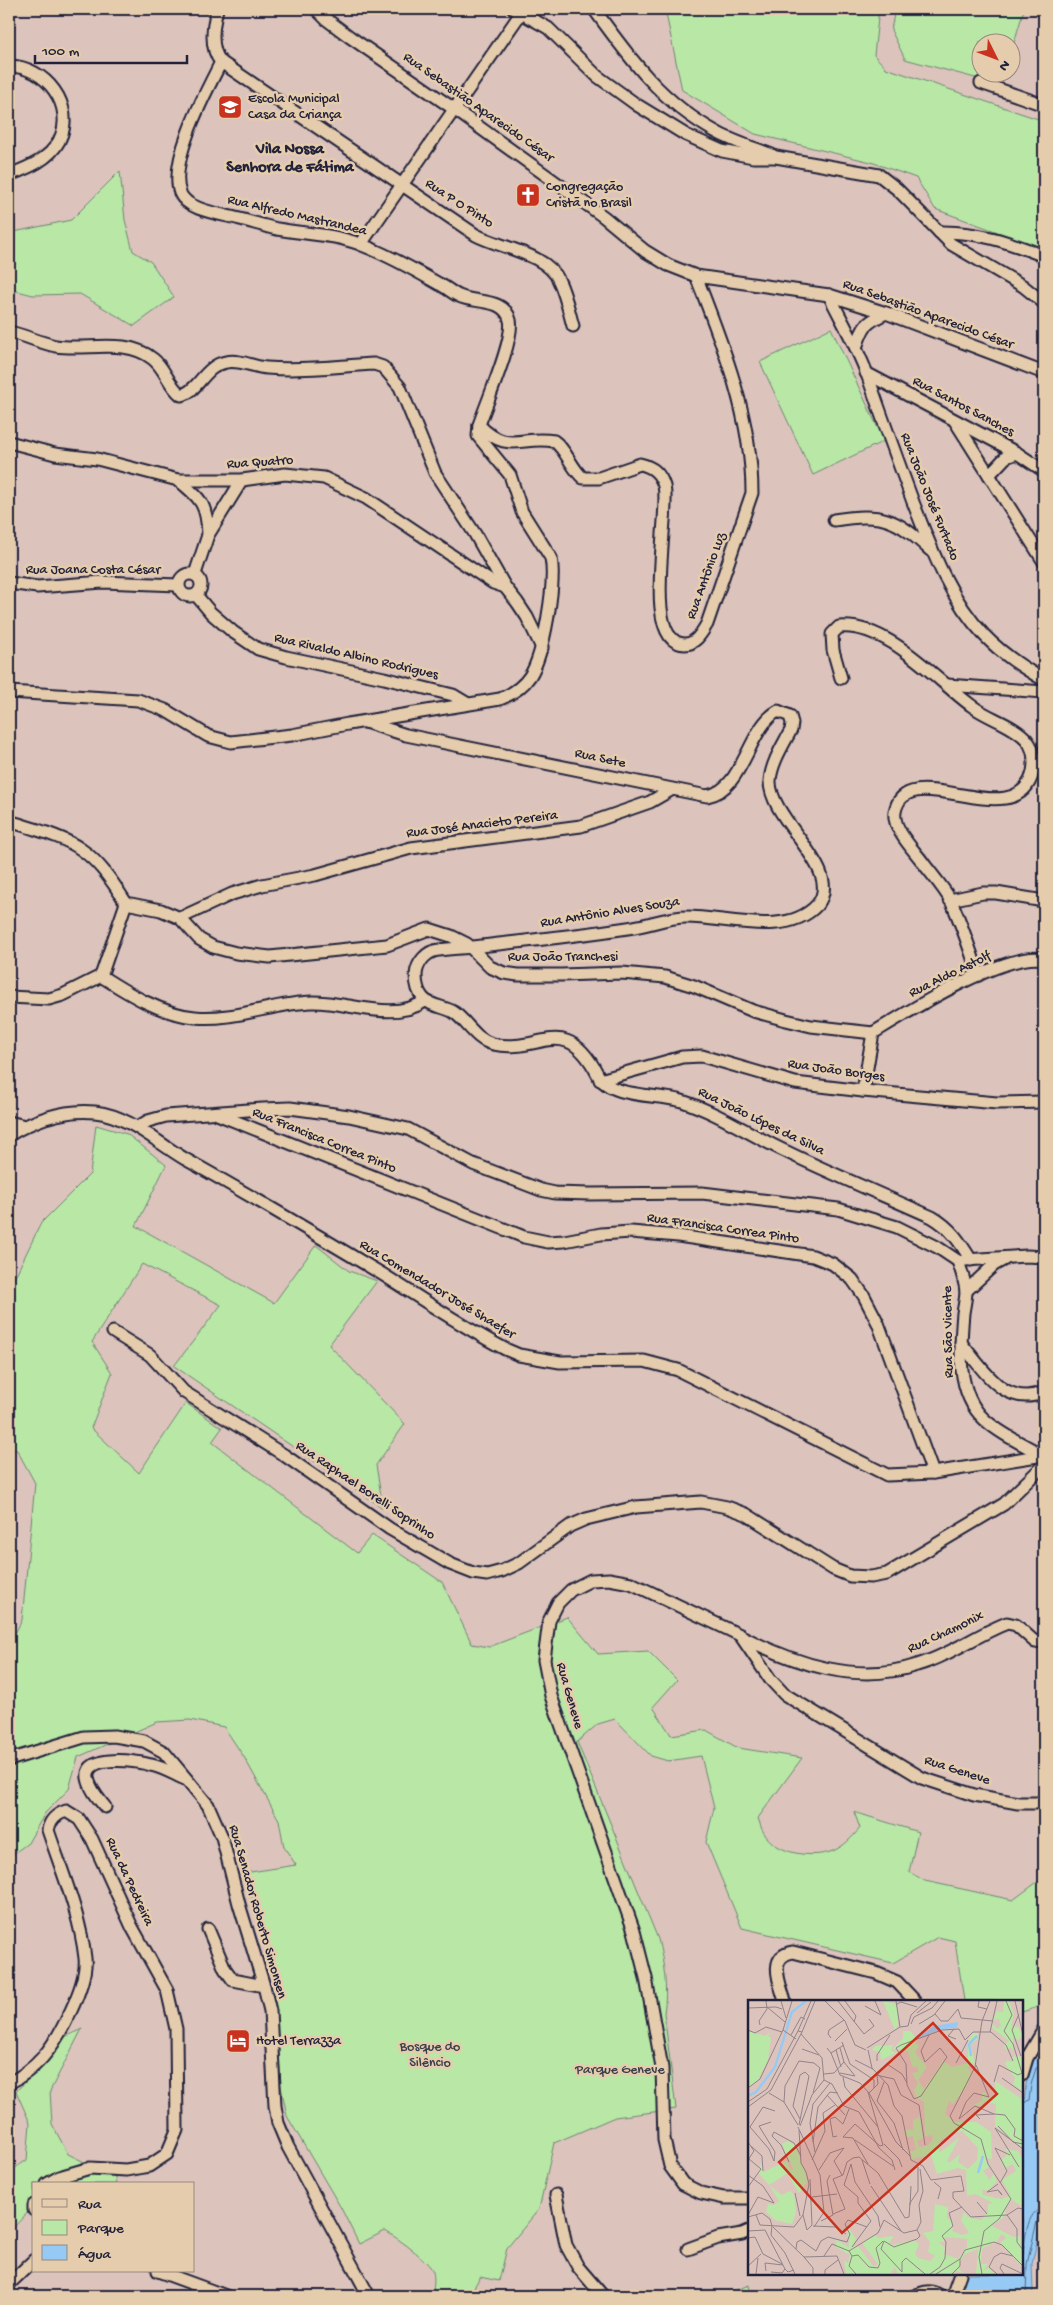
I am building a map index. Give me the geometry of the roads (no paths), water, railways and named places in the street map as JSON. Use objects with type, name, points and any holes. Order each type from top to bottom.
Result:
[{"type":"street","points":[[217,9],[213,32],[214,51],[222,62]]},
{"type":"street","name":"Rua Sebastião Aparecido César","points":[[316,9],[350,37],[604,216],[645,251],[668,265],[696,276],[829,295],[886,313],[1044,373]]},
{"type":"street","points":[[594,9],[633,63],[679,108],[720,134],[776,156]]},
{"type":"street","points":[[361,244],[522,13],[548,28],[613,89],[686,134],[722,151],[740,156],[776,156],[879,175],[897,189],[939,232],[960,250],[1023,286],[1044,303]]},
{"type":"street","name":"Rua P O Pinto","points":[[222,62],[476,235],[491,243],[536,258],[550,268],[559,281],[573,326]]},
{"type":"street","name":"Rua Alfredo Mastrandea","points":[[222,62],[189,128],[178,179],[183,198],[198,207],[276,229],[329,236],[361,244],[441,284],[462,297],[487,301],[505,310],[510,320],[509,340],[479,425]]},
{"type":"street","points":[[9,66],[17,66],[40,74],[56,91],[63,109],[64,126],[59,142],[48,156],[33,166],[9,175]]},
{"type":"street","points":[[981,83],[1044,105]]},
{"type":"street","points":[[939,232],[960,231],[986,236],[1044,256]]},
{"type":"street","name":"Rua Antônio Luz","points":[[479,425],[499,441],[554,441],[583,478],[599,478],[640,464],[656,471],[661,477],[664,488],[665,528],[660,597],[662,623],[675,641],[684,644],[692,642],[700,635],[707,624],[752,493],[748,441],[730,367],[696,276]]},
{"type":"street","name":"Rua João José Furtado","points":[[829,295],[856,348],[933,553],[956,596],[982,634],[1010,659],[1044,680]]},
{"type":"street","points":[[856,348],[861,331],[868,322],[886,313]]},
{"type":"street","points":[[9,332],[67,348],[112,346],[136,350],[153,359],[181,395],[190,390],[206,372],[216,365],[226,362],[266,368],[374,364],[383,367],[400,387],[435,473],[475,534],[505,587]]},
{"type":"street","name":"Rua Santos Sanches","points":[[866,373],[1017,453],[1044,471]]},
{"type":"street","points":[[875,401],[893,387]]},
{"type":"street","points":[[954,420],[1044,562]]},
{"type":"street","points":[[9,692],[138,700],[165,710],[208,736],[231,742],[292,735],[500,699],[514,693],[530,677],[542,648],[549,604],[551,558],[525,518],[510,475],[478,436],[479,425]]},
{"type":"street","name":"Rua Quatro","points":[[9,442],[55,454],[97,459],[178,480],[242,480],[285,474],[316,477],[336,482],[366,498],[493,583],[505,587],[527,617],[542,648]]},
{"type":"street","points":[[989,475],[1000,462],[1017,453]]},
{"type":"street","points":[[178,480],[201,501],[206,511],[208,535]]},
{"type":"street","points":[[195,574],[208,535],[242,480]]},
{"type":"street","points":[[834,520],[862,516],[886,519],[911,532],[933,553]]},
{"type":"street","points":[[195,574],[200,579],[201,586],[196,595],[186,596],[180,592],[178,585],[184,575],[195,574]]},
{"type":"street","name":"Rua Joana Costa César","points":[[9,583],[36,587],[103,582],[178,585]]},
{"type":"street","name":"Rua Rivaldo Albino Rodrigues","points":[[196,595],[211,613],[233,632],[258,649],[453,695],[468,704]]},
{"type":"street","points":[[841,678],[831,639],[834,630],[838,627],[848,626],[862,629],[891,643],[912,657],[972,706],[1026,739],[1034,756],[1030,782],[1022,792],[1012,797],[993,800],[926,790],[906,795],[898,804],[894,815],[898,829],[950,900],[979,975]]},
{"type":"street","points":[[947,685],[1044,692]]},
{"type":"street","name":"Rua Sete","points":[[365,722],[406,735],[707,796],[713,795],[723,788],[732,778],[764,725],[773,714],[778,711],[790,716]]},
{"type":"street","name":"Rua Antônio Alves Souza","points":[[425,1001],[418,989],[416,974],[423,959],[431,952],[632,927],[672,917],[769,924],[806,914],[820,900],[824,886],[822,873],[783,817],[770,785],[772,771],[790,730],[792,723],[790,716]]},
{"type":"street","name":"Rua José Anacieto Pereira","points":[[180,918],[232,894],[262,885],[315,875],[411,848],[581,826],[650,802],[672,790]]},
{"type":"street","points":[[9,820],[64,838],[78,845],[90,854],[100,866],[126,903],[101,976],[63,996],[49,999],[9,998]]},
{"type":"street","points":[[950,900],[983,893],[996,893],[1044,901]]},
{"type":"street","name":"Rua João Tranchesi","points":[[126,903],[161,910],[180,918],[199,940],[213,947],[236,954],[270,957],[387,945],[428,929],[451,936],[472,948],[490,967],[504,973],[518,975],[561,975],[622,973],[665,977],[694,986],[753,1011],[786,1020],[811,1026],[873,1033]]},
{"type":"street","name":"Rua Aldo Astolf","points":[[873,1033],[916,1007],[979,975],[1022,960],[1044,959]]},
{"type":"street","points":[[101,976],[123,990],[153,1005],[195,1017],[219,1017],[312,1002],[332,1003],[372,1011],[399,1009],[425,1001],[454,1013],[485,1041],[495,1045],[510,1045],[553,1039],[569,1043],[588,1056],[600,1080]]},
{"type":"street","points":[[863,1091],[873,1033]]},
{"type":"street","name":"Rua João Borges","points":[[600,1080],[682,1057],[702,1056],[795,1082],[863,1091],[997,1103],[1044,1102]]},
{"type":"street","name":"Rua João Lópes da Silva","points":[[600,1080],[617,1090],[678,1100],[700,1108],[785,1152],[932,1217],[945,1225],[956,1236],[971,1260]]},
{"type":"street","points":[[138,1127],[148,1121],[166,1116],[290,1108],[377,1121],[408,1129],[473,1164],[510,1179],[555,1193],[702,1193],[838,1209],[897,1227],[937,1247],[958,1261],[1044,1257]]},
{"type":"street","name":"Rua Comendador José Shaefer","points":[[9,1135],[24,1126],[45,1118],[74,1112],[106,1114],[138,1127],[176,1153],[275,1209],[492,1342],[519,1355],[560,1362],[644,1361],[660,1364],[678,1370],[877,1471],[898,1475],[1044,1458]]},
{"type":"street","name":"Rua Francisca Correa Pinto","points":[[217,1114],[524,1237],[556,1242],[631,1232],[678,1236],[813,1256],[833,1264],[852,1279],[864,1296],[878,1323],[933,1472]]},
{"type":"street","points":[[9,1122],[24,1126]]},
{"type":"street","points":[[966,1291],[994,1265],[1007,1258]]},
{"type":"street","name":"Rua São Vicente","points":[[958,1261],[966,1291],[961,1343],[962,1371],[967,1396],[973,1407],[996,1428],[1044,1458]]},
{"type":"street","name":"Rua Raphael Borelli Soprinho","points":[[113,1332],[150,1355],[184,1392],[284,1455],[390,1529],[450,1564],[473,1573],[487,1575],[511,1567],[570,1526],[586,1519],[636,1507],[701,1502],[727,1507],[746,1514],[833,1568],[850,1576],[870,1577],[887,1574],[1004,1504],[1044,1458]]},
{"type":"street","points":[[961,1343],[993,1381],[1012,1394],[1022,1397],[1044,1392]]},
{"type":"street","name":"Rua Geneve","points":[[748,2198],[724,2198],[701,2194],[683,2184],[670,2166],[664,2140],[662,2068],[646,1978],[634,1931],[551,1696],[544,1660],[549,1621],[558,1603],[571,1590],[591,1580],[609,1578],[631,1584],[740,1635],[770,1678],[784,1694],[922,1778],[974,1795],[1018,1803],[1044,1803]]},
{"type":"street","name":"Rua Chamonix","points":[[740,1635],[776,1654],[824,1668],[867,1675],[917,1666],[1007,1623],[1016,1625],[1035,1642],[1044,1640]]},
{"type":"street","name":"Rua Senador Roberto Simonsen","points":[[9,1760],[84,1737],[114,1736],[144,1741],[164,1752],[208,1805],[222,1837],[270,2011],[275,2106],[278,2122],[288,2147],[369,2296]]},
{"type":"street","points":[[105,1807],[92,1790],[87,1776],[90,1767],[98,1763],[129,1761],[153,1765],[190,1782]]},
{"type":"street","name":"Rua da Pedreira","points":[[9,2083],[20,2077],[41,2059],[58,2038],[78,1994],[83,1974],[85,1960],[75,1910],[48,1830],[51,1820],[66,1811],[79,1819],[92,1839],[132,1927],[167,1990],[176,2029],[177,2130],[167,2154],[149,2166],[126,2170],[90,2168],[59,2177],[50,2182]]},
{"type":"street","points":[[208,1929],[225,1970],[233,1980],[264,1986]]},
{"type":"street","points":[[785,2000],[777,1965],[779,1958],[786,1953],[794,1952],[876,1973],[897,1982],[914,2000]]},
{"type":"street","points":[[1023,2072],[1027,2058],[1044,2029]]},
{"type":"street","points":[[556,2195],[566,2245],[578,2267],[603,2296]]},
{"type":"street","points":[[688,2249],[718,2238],[748,2231]]},
{"type":"street","points":[[9,2284],[32,2262]]},
{"type":"street","points":[[161,2272],[226,2296]]},
{"type":"street","points":[[952,2296],[960,2275]]},
{"type":"street","points":[[914,2296],[925,2291],[934,2292],[941,2296]]},
{"type":"water","points":[[1037,2051],[1044,2068],[1044,2209],[1032,2264],[1033,2291],[1030,2296],[958,2296],[966,2275],[1023,2275],[1023,2112],[1026,2084]]},
{"type":"place","name":"Escola Municipal Casa da Criança","points":[[230,107]]},
{"type":"place","name":"Congregação Cristã no Brasil","points":[[528,195]]},
{"type":"place","name":"Hotel Terrazza","points":[[238,2041]]},
{"type":"district","name":"Vila Nossa Senhora de Fátima","points":[[290,159]]},
{"type":"park label","name":"Bosque do Silêncio","points":[[430,2056]]},
{"type":"park label","name":"Parque Geneve","points":[[620,2070]]}]
